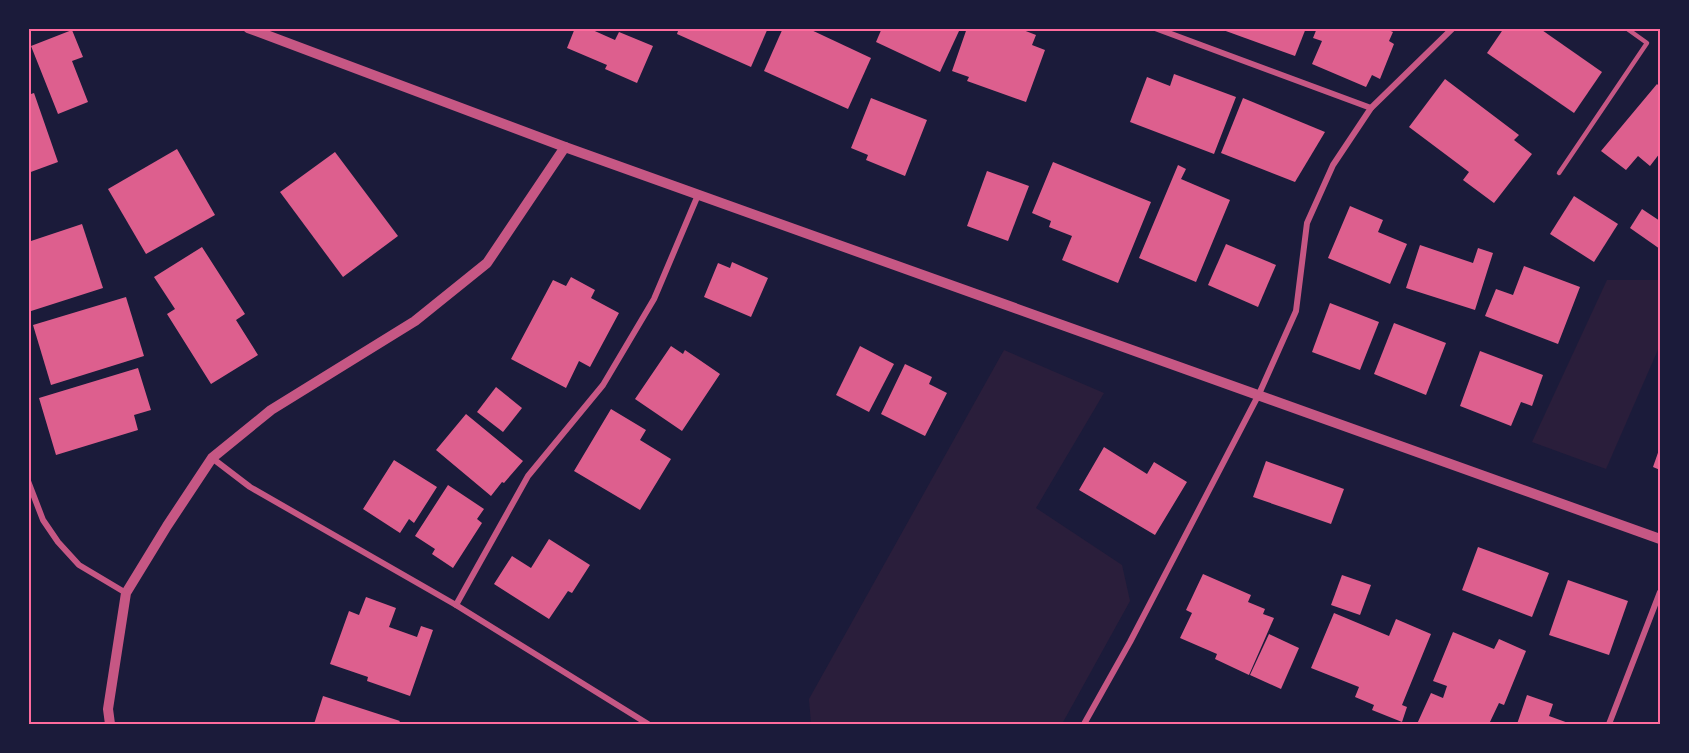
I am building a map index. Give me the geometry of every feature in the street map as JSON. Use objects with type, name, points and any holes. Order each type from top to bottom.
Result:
[{"type":"street","points":[[248,28],[565,147],[1660,539]]},
{"type":"street","points":[[1155,28],[1371,108]]},
{"type":"street","points":[[1084,724],[1130,642],[1259,394],[1296,311],[1307,223],[1333,165],[1371,108],[1453,28]]},
{"type":"street","points":[[110,724],[108,709],[126,593],[212,458],[271,410],[415,321],[487,263],[565,147]]},
{"type":"street","points":[[456,605],[528,476],[603,385],[654,299],[698,195]]},
{"type":"street","points":[[212,458],[250,487],[456,605],[648,724]]},
{"type":"street","points":[[28,481],[43,520],[58,542],[79,565],[126,593]]},
{"type":"street","points":[[1609,724],[1660,591]]},
{"type":"lane","points":[[1559,173],[1647,43],[1626,28]]},
{"type":"shaded area","points":[[1607,280],[1660,280],[1660,345],[1606,469],[1532,442]]},
{"type":"shaded area","points":[[1004,350],[1104,393],[1036,508],[1122,565],[1130,601],[1062,724],[811,724],[809,699]]},
{"type":"building","points":[[575,28],[588,28],[615,40],[619,32],[653,46],[637,83],[605,69],[607,65],[567,48]]},
{"type":"building","points":[[679,28],[768,28],[751,67],[677,34]]},
{"type":"building","points":[[783,28],[807,28],[871,58],[848,109],[764,71]]},
{"type":"building","points":[[882,28],[954,28],[959,31],[940,72],[876,42]]},
{"type":"building","points":[[967,28],[1018,28],[1036,35],[1032,45],[1045,50],[1026,102],[967,81],[969,77],[952,71]]},
{"type":"building","points":[[1224,28],[1306,28],[1295,56],[1223,30]]},
{"type":"building","points":[[1317,28],[1384,28],[1393,32],[1389,41],[1394,44],[1380,79],[1372,75],[1366,87],[1312,64],[1322,41],[1313,38]]},
{"type":"building","points":[[1504,28],[1539,28],[1602,72],[1574,113],[1487,53]]},
{"type":"building","points":[[72,30],[83,57],[72,61],[88,102],[58,114],[31,46]]},
{"type":"building","points":[[1174,74],[1236,97],[1214,154],[1130,122],[1147,77],[1170,86]]},
{"type":"building","points":[[1445,79],[1519,135],[1514,140],[1532,154],[1494,203],[1463,180],[1469,172],[1409,127]]},
{"type":"building","points":[[1657,84],[1660,87],[1660,153],[1650,166],[1638,156],[1626,170],[1601,151]]},
{"type":"building","points":[[34,93],[58,162],[28,173],[28,95]]},
{"type":"building","points":[[871,98],[927,120],[905,176],[866,160],[868,155],[851,148]]},
{"type":"building","points":[[1243,98],[1325,132],[1295,182],[1221,153]]},
{"type":"building","points":[[177,149],[215,215],[146,254],[108,189]]},
{"type":"building","points":[[335,152],[398,236],[343,277],[280,192]]},
{"type":"building","points":[[1053,162],[1151,202],[1118,283],[1062,260],[1072,236],[1049,227],[1051,221],[1032,213]]},
{"type":"building","points":[[1178,165],[1186,169],[1181,179],[1230,200],[1196,282],[1139,258]]},
{"type":"building","points":[[987,171],[1029,186],[1008,241],[967,226]]},
{"type":"building","points":[[1574,196],[1618,224],[1594,262],[1550,234]]},
{"type":"building","points":[[1350,206],[1383,220],[1378,232],[1407,244],[1390,284],[1328,258]]},
{"type":"building","points":[[1642,209],[1660,221],[1660,249],[1630,228]]},
{"type":"building","points":[[82,224],[103,288],[28,312],[28,242]]},
{"type":"building","points":[[1226,244],[1276,265],[1258,307],[1208,285]]},
{"type":"building","points":[[1420,245],[1473,263],[1478,248],[1493,253],[1475,310],[1406,288]]},
{"type":"building","points":[[202,247],[245,314],[236,320],[258,355],[211,384],[167,314],[175,309],[154,277]]},
{"type":"building","points":[[732,262],[768,278],[751,317],[704,297],[718,263],[730,268]]},
{"type":"building","points":[[1524,266],[1580,287],[1558,344],[1485,316],[1496,289],[1513,295]]},
{"type":"building","points":[[571,277],[595,290],[591,298],[619,313],[590,367],[579,361],[566,388],[511,359],[553,280],[566,286]]},
{"type":"building","points":[[126,297],[144,356],[51,385],[33,325]]},
{"type":"building","points":[[1330,303],[1379,322],[1360,370],[1312,352]]},
{"type":"building","points":[[1394,323],[1446,343],[1426,395],[1374,374]]},
{"type":"building","points":[[671,346],[683,354],[685,350],[720,374],[682,431],[635,399]]},
{"type":"building","points":[[860,346],[894,364],[869,412],[836,395]]},
{"type":"building","points":[[1480,351],[1543,375],[1532,406],[1521,402],[1511,426],[1460,406]]},
{"type":"building","points":[[905,364],[932,377],[929,384],[947,393],[925,436],[881,414]]},
{"type":"building","points":[[138,368],[151,410],[134,415],[138,430],[56,455],[39,398]]},
{"type":"building","points":[[496,387],[522,408],[503,432],[477,412]]},
{"type":"building","points":[[611,409],[646,430],[640,440],[671,459],[640,510],[574,471]]},
{"type":"building","points":[[466,414],[523,461],[491,496],[436,450]]},
{"type":"building","points":[[1104,447],[1147,474],[1154,462],[1187,482],[1155,535],[1079,490]]},
{"type":"building","points":[[1660,447],[1660,470],[1653,467]]},
{"type":"building","points":[[394,460],[437,487],[414,523],[409,519],[400,533],[363,509]]},
{"type":"building","points":[[1266,461],[1344,489],[1331,524],[1253,497]]},
{"type":"building","points":[[448,485],[484,509],[477,519],[482,523],[453,568],[432,554],[435,549],[415,536]]},
{"type":"building","points":[[549,539],[590,565],[572,593],[568,591],[549,619],[494,584],[512,556],[531,568]]},
{"type":"building","points":[[1478,547],[1549,573],[1532,617],[1462,590]]},
{"type":"building","points":[[1203,574],[1251,595],[1248,602],[1265,609],[1263,614],[1274,618],[1249,675],[1215,659],[1217,654],[1180,638],[1192,613],[1186,610]]},
{"type":"building","points":[[1342,575],[1371,585],[1360,615],[1331,605]]},
{"type":"building","points":[[1568,580],[1628,601],[1609,655],[1549,635]]},
{"type":"building","points":[[366,597],[396,608],[389,627],[417,637],[421,626],[433,630],[410,696],[367,681],[368,677],[330,664],[349,611],[359,615]]},
{"type":"building","points":[[1334,613],[1389,636],[1396,619],[1431,634],[1402,705],[1407,707],[1402,722],[1372,710],[1374,705],[1355,697],[1359,687],[1311,668]]},
{"type":"building","points":[[1453,632],[1494,649],[1499,639],[1526,651],[1504,705],[1499,703],[1489,724],[1417,724],[1431,693],[1443,698],[1447,686],[1433,681]]},
{"type":"building","points":[[1269,634],[1299,648],[1281,689],[1250,675]]},
{"type":"building","points":[[1527,695],[1553,704],[1549,716],[1571,724],[1517,724]]},
{"type":"building","points":[[323,696],[400,721],[398,724],[314,724]]}]
